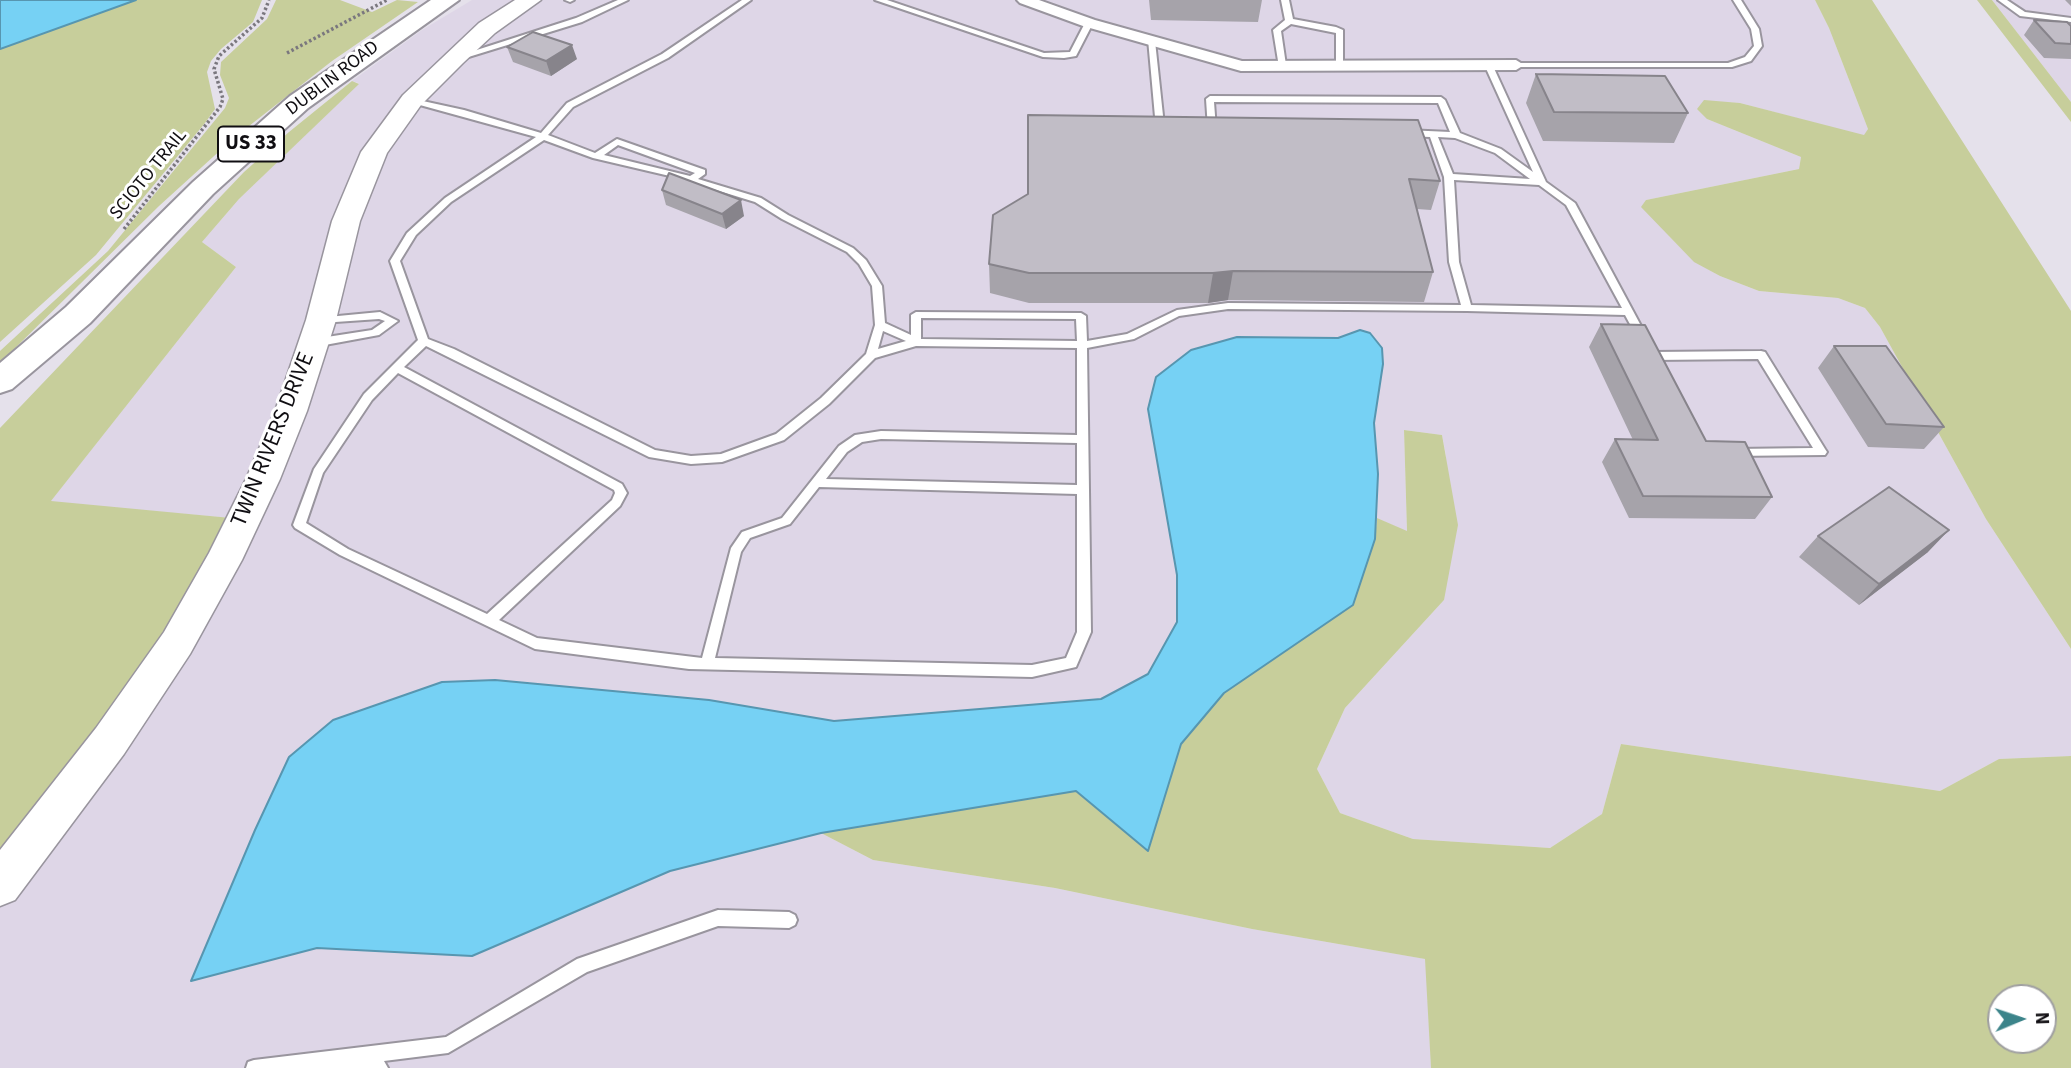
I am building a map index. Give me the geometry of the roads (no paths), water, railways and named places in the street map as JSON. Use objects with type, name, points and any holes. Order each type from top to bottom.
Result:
[{"type":"main road","name":"DUBLIN ROAD","points":[[0,381],[78,315],[203,188],[299,102],[388,38],[447,0]]},
{"type":"main road","name":"DUBLIN ROAD","points":[[0,408],[23,385],[78,315]]},
{"type":"street","name":"TWIN RIVERS DRIVE","points":[[0,885],[102,752],[177,643],[225,560],[291,411],[360,183],[374,152],[412,100],[455,58],[487,28],[530,0]]},
{"type":"street","points":[[1025,0],[1047,3],[1089,23],[1241,66],[1517,65]]},
{"type":"lane","points":[[455,58],[579,20],[624,0]]},
{"type":"lane","points":[[747,0],[665,56],[570,105],[542,136],[449,200],[412,233],[395,261],[424,341],[653,454],[691,460],[722,458],[780,437],[824,401],[871,355],[916,342],[1082,345],[1130,337],[1177,313],[1227,306],[1629,312]]},
{"type":"lane","points":[[879,0],[1042,55],[1073,54],[1089,23]]},
{"type":"lane","points":[[1285,0],[1289,21]]},
{"type":"lane","points":[[1517,65],[1729,65],[1748,59],[1758,46],[1755,29],[1737,0]]},
{"type":"lane","points":[[2002,0],[2023,14],[2071,20]]},
{"type":"lane","points":[[1282,65],[1277,30],[1289,21],[1340,32],[1340,65]]},
{"type":"lane","points":[[1151,41],[1160,128],[1173,128]]},
{"type":"lane","points":[[1489,64],[1542,182]]},
{"type":"lane","points":[[1212,129],[1210,99],[1441,100],[1456,135]]},
{"type":"lane","points":[[412,100],[461,111],[596,156],[692,179],[758,200],[850,250],[863,262],[877,286],[880,325],[871,355]]},
{"type":"lane","points":[[1199,128],[1226,129]]},
{"type":"lane","points":[[1391,133],[1456,135],[1498,151],[1570,203],[1659,368]]},
{"type":"lane","points":[[1433,134],[1449,177],[1454,262],[1467,308]]},
{"type":"lane","points":[[596,156],[617,142],[702,172],[692,179]]},
{"type":"lane","points":[[1449,177],[1542,182]]},
{"type":"lane","points":[[317,331],[380,315],[393,321]]},
{"type":"lane","points":[[317,331],[375,333],[393,321],[414,315]]},
{"type":"lane","points":[[424,341],[368,397],[318,472],[299,525],[344,552],[535,643],[707,663],[1032,671],[1071,663],[1084,632],[1081,316],[916,315],[916,342]]},
{"type":"lane","points":[[880,325],[916,342]]},
{"type":"lane","points":[[1652,356],[1761,355],[1821,452],[1716,453]]},
{"type":"lane","points":[[397,368],[618,487],[621,493],[616,503],[488,621]]},
{"type":"lane","points":[[707,663],[735,551],[746,535],[786,521],[843,449],[859,438],[881,435],[1083,439]]},
{"type":"lane","points":[[817,483],[1083,490]]},
{"type":"lane","points":[[254,1068],[448,1045],[583,965],[718,918],[789,920]]},
{"type":"lane","points":[[323,1060],[380,1068]]},
{"type":"water","points":[[0,0],[136,0],[0,49]]},
{"type":"water","points":[[1360,330],[1370,333],[1382,348],[1383,364],[1374,423],[1378,474],[1375,539],[1353,605],[1224,693],[1181,744],[1148,851],[1076,791],[821,833],[670,871],[472,956],[317,948],[191,981],[289,757],[333,720],[442,682],[495,680],[709,700],[834,721],[1101,699],[1148,674],[1177,622],[1177,575],[1148,409],[1156,377],[1191,350],[1237,337],[1338,338]]}]
